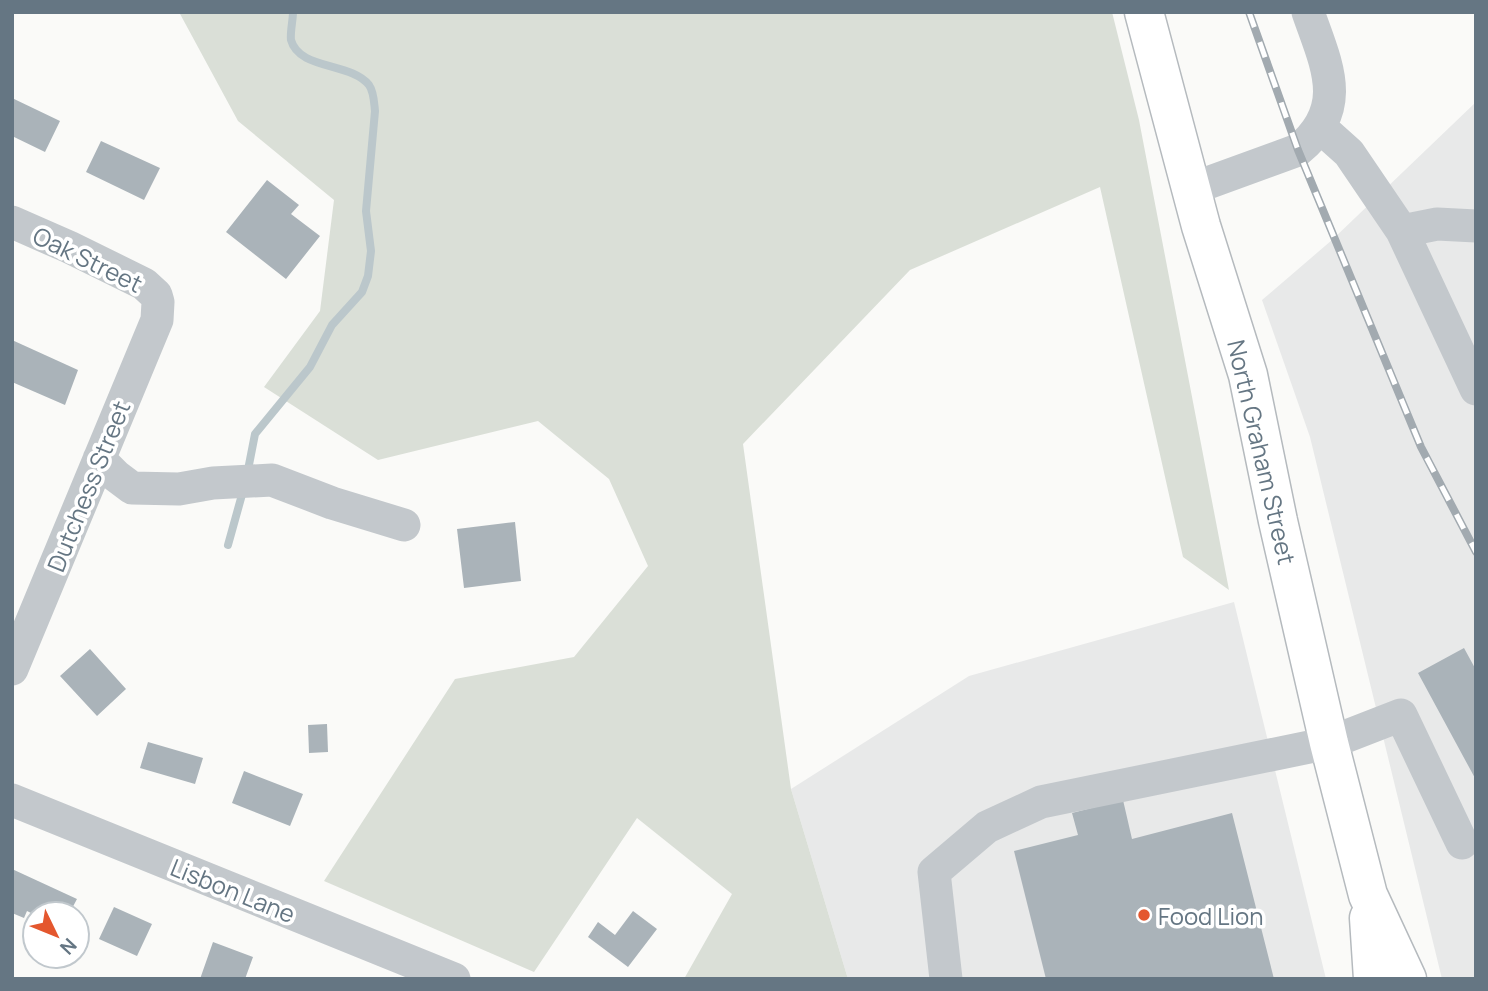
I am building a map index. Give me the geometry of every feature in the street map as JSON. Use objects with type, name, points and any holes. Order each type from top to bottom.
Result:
[{"type":"main road","name":"North Graham Street","points":[[1144,12],[1191,189],[1248,375],[1329,743],[1368,895],[1407,979]]},
{"type":"main road","name":"North Graham Street","points":[[1368,895],[1373,979]]},
{"type":"street","points":[[1191,189],[1298,149],[1311,139],[1320,127],[1330,99],[1330,75],[1308,12]]},
{"type":"street","points":[[1320,127],[1349,153],[1402,231],[1476,389]]},
{"type":"street","name":"Oak Street","points":[[12,222],[144,284],[156,295],[158,302]]},
{"type":"street","points":[[1402,231],[1437,225],[1476,226]]},
{"type":"street","name":"Dutchess Street","points":[[12,669],[157,320],[158,302]]},
{"type":"street","points":[[99,459],[132,488],[179,489],[212,483],[272,480],[332,503],[404,525]]},
{"type":"street","points":[[946,979],[934,872],[987,827],[1041,802],[1329,743],[1401,715],[1462,843]]},
{"type":"street","name":"Lisbon Lane","points":[[12,800],[454,979]]},
{"type":"shaded area","points":[[179,12],[1112,12],[1139,120],[1229,590],[1183,557],[1100,187],[910,270],[743,444],[791,789],[848,979],[684,979],[732,894],[637,818],[534,972],[324,881],[455,679],[574,657],[648,566],[609,479],[538,421],[378,460],[264,387],[320,311],[334,200],[238,121]]},
{"type":"shaded area","points":[[1476,102],[1476,979],[1442,979],[1310,437],[1262,300],[1332,240]]},
{"type":"shaded area","points":[[1234,602],[1326,979],[848,979],[791,789],[969,676]]},
{"type":"building","points":[[12,98],[60,121],[45,152],[12,136]]},
{"type":"building","points":[[101,141],[160,168],[144,200],[86,172]]},
{"type":"building","points":[[267,180],[299,205],[291,214],[320,236],[286,279],[226,232]]},
{"type":"building","points":[[12,340],[78,370],[65,405],[12,382]]},
{"type":"building","points":[[515,522],[521,581],[464,588],[457,529]]},
{"type":"building","points":[[1464,648],[1476,670],[1476,780],[1418,673]]},
{"type":"building","points":[[90,649],[126,689],[97,716],[60,676]]},
{"type":"building","points":[[327,724],[328,752],[309,753],[308,725]]},
{"type":"building","points":[[148,742],[203,758],[195,784],[140,768]]},
{"type":"building","points":[[244,771],[303,794],[290,826],[232,803]]},
{"type":"building","name":"Food Lion","points":[[1123,800],[1132,839],[1232,813],[1274,979],[1046,979],[1014,851],[1078,835],[1072,813]]},
{"type":"building","points":[[12,869],[77,899],[21,900],[21,917],[12,913]]},
{"type":"building","points":[[114,907],[152,924],[137,956],[99,939]]},
{"type":"building","points":[[633,911],[657,929],[628,967],[588,937],[598,922],[615,935]]},
{"type":"building","points":[[213,942],[253,957],[245,979],[200,979]]},
{"type":"waterway","points":[[247,475],[255,434],[310,367],[332,325],[362,292],[368,276],[371,251],[366,211],[374,97],[369,85],[361,78],[314,61],[296,50],[291,40],[293,12]]},
{"type":"waterway","points":[[228,545],[243,491]]},
{"type":"railway","points":[[1249,12],[1298,150],[1421,447],[1476,552]]},
{"type":"place","name":"Food Lion","points":[[1144,915]]}]
